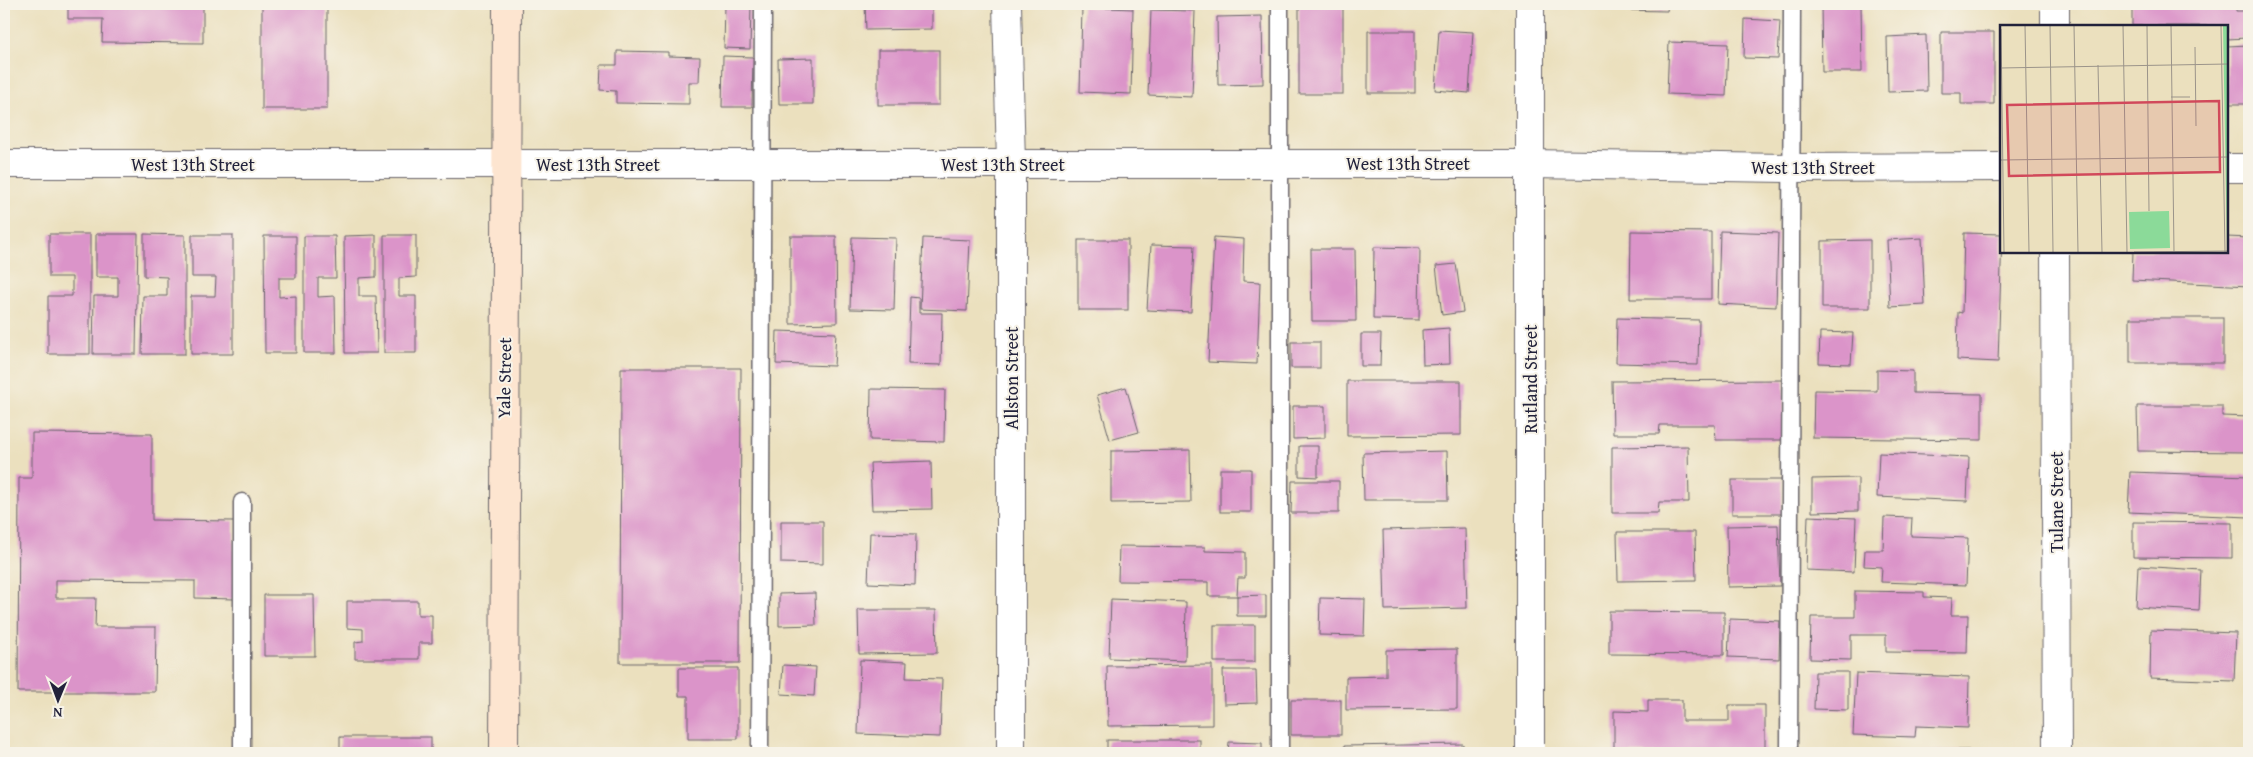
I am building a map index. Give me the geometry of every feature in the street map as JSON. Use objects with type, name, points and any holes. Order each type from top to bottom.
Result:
[{"type":"main road","name":"Yale Street","points":[[504,753],[507,4]]},
{"type":"street","name":"Allston Street","points":[[1007,4],[1011,164],[1011,753]]},
{"type":"street","name":"Rutland Street","points":[[1530,4],[1530,753]]},
{"type":"street","points":[[2055,4],[2055,25]]},
{"type":"street","name":"West 13th Street","points":[[4,164],[1530,164],[1792,168],[2000,167]]},
{"type":"street","points":[[2228,168],[2249,168]]},
{"type":"street","name":"Tulane Street","points":[[2055,252],[2057,753]]},
{"type":"lane","points":[[760,753],[763,4]]},
{"type":"lane","points":[[1280,4],[1280,753]]},
{"type":"lane","points":[[1789,753],[1792,4]]},
{"type":"lane","points":[[242,502],[242,753]]},
{"type":"building","points":[[68,4],[203,4],[203,43],[102,42],[103,19],[68,19]]},
{"type":"building","points":[[262,4],[327,4],[327,109],[262,109]]},
{"type":"building","points":[[725,4],[751,4],[750,49],[724,48]]},
{"type":"building","points":[[808,4],[854,4],[854,6],[808,6]]},
{"type":"building","points":[[865,4],[932,4],[932,29],[866,30]]},
{"type":"building","points":[[1299,4],[1343,4],[1343,94],[1299,94]]},
{"type":"building","points":[[1619,4],[1668,4],[1667,11],[1618,10]]},
{"type":"building","points":[[1821,4],[1861,4],[1862,72],[1822,72]]},
{"type":"building","points":[[2132,4],[2236,4],[2236,11],[2247,11],[2247,38],[2228,39],[2228,25],[2132,25]]},
{"type":"building","points":[[1082,7],[1133,9],[1131,94],[1080,92]]},
{"type":"building","points":[[1151,10],[1195,11],[1192,97],[1148,95]]},
{"type":"building","points":[[1262,16],[1263,84],[1218,85],[1217,17]]},
{"type":"building","points":[[1745,19],[1780,21],[1778,59],[1744,58]]},
{"type":"building","points":[[1439,30],[1473,32],[1469,93],[1435,90]]},
{"type":"building","points":[[1368,31],[1415,31],[1415,93],[1368,93]]},
{"type":"building","points":[[1941,32],[1994,32],[1994,104],[1961,104],[1961,93],[1941,93]]},
{"type":"building","points":[[1926,35],[1927,91],[1888,92],[1887,37]]},
{"type":"building","points":[[1669,42],[1728,44],[1726,96],[1667,94]]},
{"type":"building","points":[[2249,45],[2249,104],[2228,104],[2228,46]]},
{"type":"building","points":[[878,50],[939,50],[939,105],[878,105]]},
{"type":"building","points":[[617,51],[668,52],[668,56],[700,57],[699,82],[689,82],[689,104],[616,103],[616,91],[600,90],[601,65],[617,65]]},
{"type":"building","points":[[723,56],[753,57],[752,107],[722,107]]},
{"type":"building","points":[[813,58],[813,104],[779,104],[778,59]]},
{"type":"building","points":[[1631,231],[1711,232],[1711,299],[1630,299]]},
{"type":"building","points":[[1720,231],[1778,233],[1776,307],[1718,304]]},
{"type":"building","points":[[1964,233],[2000,234],[2001,252],[1998,362],[1957,360],[1958,312],[1962,313]]},
{"type":"building","points":[[49,234],[90,234],[90,354],[48,354],[48,296],[72,296],[72,277],[49,277]]},
{"type":"building","points":[[96,234],[138,234],[136,354],[93,354],[94,296],[118,296],[118,277],[96,277]]},
{"type":"building","points":[[144,234],[185,235],[185,354],[142,354],[143,296],[167,296],[167,277],[144,276]]},
{"type":"building","points":[[192,235],[233,235],[233,354],[191,354],[191,296],[215,296],[216,277],[192,277]]},
{"type":"building","points":[[376,235],[376,277],[359,278],[359,296],[376,296],[377,353],[345,353],[344,236]]},
{"type":"building","points":[[384,235],[416,235],[416,277],[399,278],[399,296],[416,296],[416,353],[384,353]]},
{"type":"building","points":[[264,236],[296,236],[296,278],[279,278],[279,297],[296,296],[296,353],[265,353]]},
{"type":"building","points":[[304,236],[335,236],[336,278],[318,278],[318,297],[335,296],[336,353],[304,353]]},
{"type":"building","points":[[790,236],[836,236],[837,323],[790,324]]},
{"type":"building","points":[[852,237],[896,238],[894,310],[850,309]]},
{"type":"building","points":[[1214,237],[1244,239],[1243,281],[1260,282],[1257,364],[1208,362]]},
{"type":"building","points":[[2228,237],[2249,238],[2249,286],[2132,280],[2133,252],[2228,252]]},
{"type":"building","points":[[923,238],[970,240],[967,311],[920,309]]},
{"type":"building","points":[[1922,238],[1925,305],[1890,307],[1887,240]]},
{"type":"building","points":[[1078,240],[1128,240],[1128,310],[1078,310]]},
{"type":"building","points":[[1870,240],[1870,308],[1822,308],[1822,241]]},
{"type":"building","points":[[1151,245],[1194,246],[1191,312],[1147,310]]},
{"type":"building","points":[[1374,247],[1420,248],[1419,320],[1373,319]]},
{"type":"building","points":[[1311,249],[1355,249],[1356,321],[1312,321]]},
{"type":"building","points":[[1456,264],[1463,312],[1442,315],[1436,266]]},
{"type":"building","points":[[910,297],[919,298],[919,313],[942,313],[941,365],[908,364]]},
{"type":"building","points":[[1617,318],[1699,320],[1698,365],[1616,363]]},
{"type":"building","points":[[2130,318],[2223,318],[2223,363],[2130,363]]},
{"type":"building","points":[[1449,328],[1450,364],[1423,365],[1422,330]]},
{"type":"building","points":[[777,331],[836,333],[834,366],[776,364]]},
{"type":"building","points":[[1820,332],[1853,333],[1851,364],[1819,363]]},
{"type":"building","points":[[1361,334],[1381,334],[1380,366],[1361,366]]},
{"type":"building","points":[[1291,342],[1320,342],[1320,368],[1291,368]]},
{"type":"building","points":[[621,368],[741,368],[740,663],[620,663]]},
{"type":"building","points":[[1877,370],[1913,371],[1913,393],[1982,394],[1982,440],[1813,438],[1814,390],[1877,391]]},
{"type":"building","points":[[1784,380],[1784,440],[1716,440],[1715,425],[1660,425],[1659,434],[1613,434],[1612,381]]},
{"type":"building","points":[[1347,381],[1461,381],[1461,435],[1347,436]]},
{"type":"building","points":[[1126,387],[1139,432],[1110,440],[1097,395]]},
{"type":"building","points":[[871,389],[945,390],[944,442],[870,440]]},
{"type":"building","points":[[1293,406],[1325,406],[1325,438],[1293,439]]},
{"type":"building","points":[[2137,406],[2222,406],[2222,416],[2249,417],[2249,452],[2138,451]]},
{"type":"building","points":[[32,433],[152,434],[152,520],[234,521],[234,599],[195,598],[195,581],[56,580],[56,598],[96,598],[95,627],[156,627],[155,692],[18,692],[19,478],[32,478]]},
{"type":"building","points":[[1299,446],[1318,446],[1318,477],[1299,476]]},
{"type":"building","points":[[1688,446],[1689,502],[1659,502],[1658,513],[1612,513],[1612,447]]},
{"type":"building","points":[[1190,450],[1191,502],[1111,503],[1111,451]]},
{"type":"building","points":[[1447,451],[1448,500],[1364,500],[1363,453]]},
{"type":"building","points":[[1879,453],[1969,457],[1967,501],[1877,497]]},
{"type":"building","points":[[931,461],[932,509],[872,510],[870,463]]},
{"type":"building","points":[[1220,469],[1251,469],[1251,512],[1220,512]]},
{"type":"building","points":[[2130,472],[2249,476],[2249,517],[2128,512]]},
{"type":"building","points":[[1858,478],[1858,511],[1812,512],[1812,479]]},
{"type":"building","points":[[1732,480],[1782,480],[1782,514],[1732,514]]},
{"type":"building","points":[[1292,481],[1339,481],[1339,513],[1291,513]]},
{"type":"building","points":[[1808,516],[1856,518],[1854,572],[1806,570]]},
{"type":"building","points":[[1884,517],[1912,518],[1911,536],[1968,538],[1966,585],[1881,582],[1882,567],[1864,566],[1865,550],[1883,550]]},
{"type":"building","points":[[781,521],[823,521],[823,564],[781,563]]},
{"type":"building","points":[[2133,522],[2232,523],[2232,558],[2133,557]]},
{"type":"building","points":[[1778,525],[1780,586],[1728,587],[1727,526]]},
{"type":"building","points":[[1465,528],[1467,608],[1385,610],[1383,530]]},
{"type":"building","points":[[1617,532],[1695,532],[1696,580],[1618,581]]},
{"type":"building","points":[[870,533],[916,534],[915,585],[868,583]]},
{"type":"building","points":[[1119,546],[1205,547],[1205,551],[1245,552],[1245,578],[1238,578],[1237,596],[1208,596],[1208,582],[1118,581]]},
{"type":"building","points":[[2138,566],[2201,570],[2199,611],[2136,607]]},
{"type":"building","points":[[1855,591],[1924,592],[1924,597],[1952,598],[1951,615],[1968,615],[1967,653],[1886,652],[1886,635],[1851,635],[1851,660],[1810,659],[1811,617],[1855,617]]},
{"type":"building","points":[[815,593],[816,625],[779,626],[779,594]]},
{"type":"building","points":[[264,595],[314,595],[315,656],[264,656]]},
{"type":"building","points":[[1266,595],[1266,616],[1237,616],[1237,596]]},
{"type":"building","points":[[1320,598],[1365,599],[1364,636],[1319,635]]},
{"type":"building","points":[[1111,599],[1186,602],[1185,661],[1109,658]]},
{"type":"building","points":[[347,601],[418,601],[418,615],[432,615],[432,643],[419,643],[419,659],[355,659],[355,642],[363,641],[363,629],[347,628]]},
{"type":"building","points":[[858,610],[936,610],[937,653],[859,654]]},
{"type":"building","points":[[1609,611],[1724,612],[1724,655],[1609,654]]},
{"type":"building","points":[[1730,619],[1780,621],[1779,659],[1728,657]]},
{"type":"building","points":[[1214,625],[1255,625],[1255,662],[1214,662]]},
{"type":"building","points":[[2151,630],[2236,633],[2234,681],[2150,678]]},
{"type":"building","points":[[1457,649],[1457,709],[1346,710],[1346,677],[1386,676],[1386,650]]},
{"type":"building","points":[[860,660],[907,662],[906,678],[942,679],[940,737],[858,734]]},
{"type":"building","points":[[783,665],[816,667],[814,696],[781,694]]},
{"type":"building","points":[[1212,665],[1212,725],[1108,726],[1107,666]]},
{"type":"building","points":[[679,668],[738,668],[738,739],[688,739],[688,696],[679,696]]},
{"type":"building","points":[[1223,670],[1256,670],[1257,703],[1224,704]]},
{"type":"building","points":[[1815,672],[1848,672],[1848,710],[1814,709]]},
{"type":"building","points":[[1856,673],[1969,677],[1968,728],[1916,726],[1915,737],[1853,735]]},
{"type":"building","points":[[1291,700],[1341,700],[1341,735],[1291,735]]},
{"type":"building","points":[[1648,700],[1682,700],[1682,721],[1729,721],[1729,705],[1765,705],[1765,753],[1614,753],[1614,711],[1648,712]]},
{"type":"building","points":[[340,737],[431,737],[431,753],[340,753]]},
{"type":"building","points":[[1107,740],[1200,740],[1200,753],[1107,753]]},
{"type":"building","points":[[1229,742],[1262,743],[1262,753],[1228,753]]},
{"type":"building","points":[[1463,744],[1463,753],[1344,753],[1344,746]]},
{"type":"building","points":[[1288,750],[1324,750],[1324,753],[1289,753]]},
{"type":"building","points":[[1969,750],[1969,753],[1870,753],[1870,751]]}]
